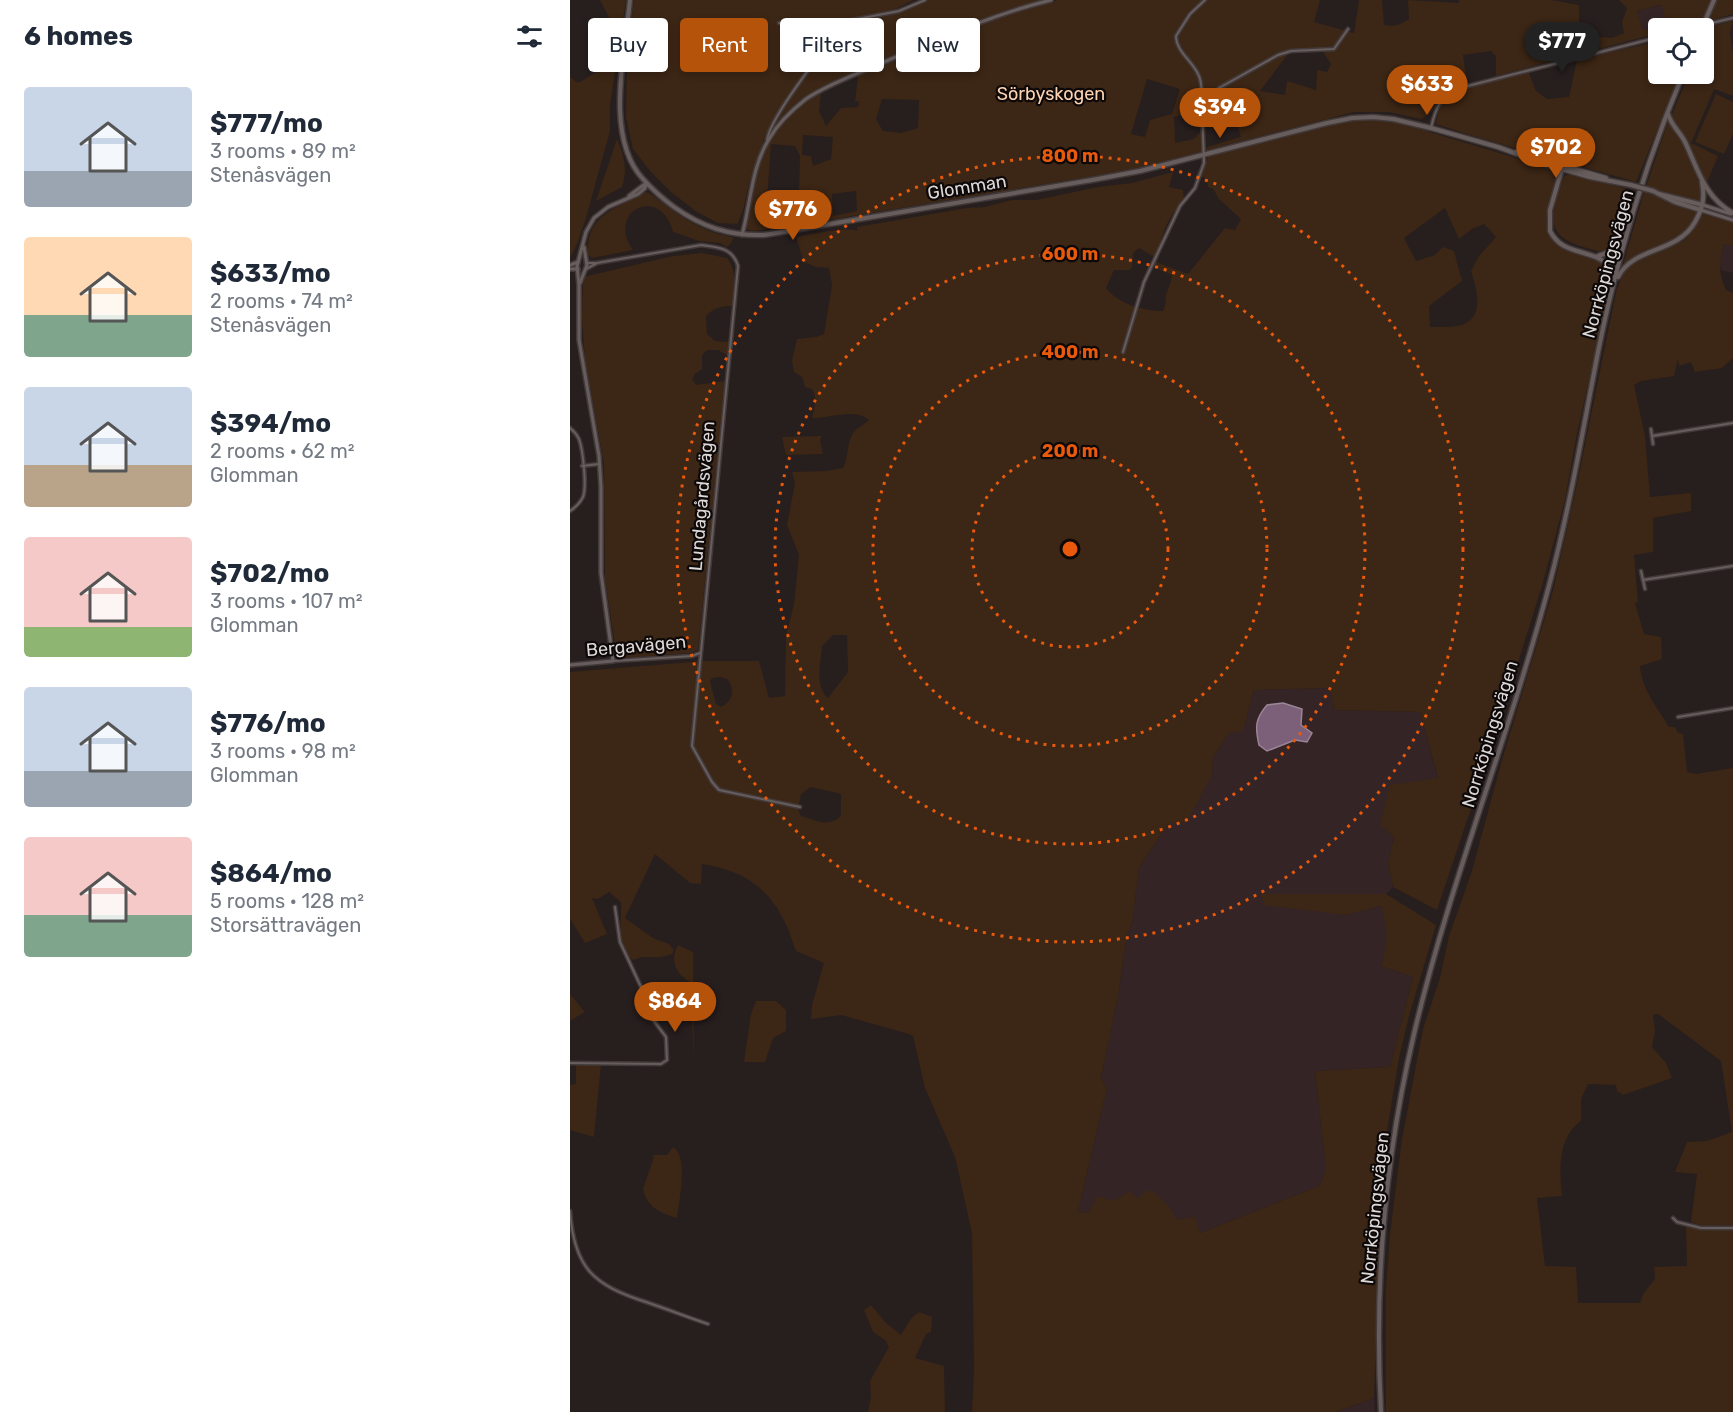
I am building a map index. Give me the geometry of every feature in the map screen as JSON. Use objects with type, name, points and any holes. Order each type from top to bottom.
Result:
[{"type":"main road","name":"Glomman","points":[[630,0],[619,102],[620,124],[628,153],[647,183],[664,200],[690,218],[719,231],[742,235],[764,235],[1092,180],[1352,118],[1385,118],[1431,128],[1590,177],[1608,179],[1653,191],[1702,208]]},
{"type":"main road","points":[[1706,18],[1714,0]]},
{"type":"main road","name":"Norrköpingsvägen","points":[[1381,1412],[1378,1325],[1381,1256],[1389,1172],[1404,1079],[1439,942],[1549,587],[1571,497],[1599,350],[1628,232],[1648,168],[1679,84]]},
{"type":"main road","points":[[1616,282],[1622,270],[1632,261],[1686,235],[1702,208],[1705,198],[1702,182],[1685,142],[1671,122],[1668,113]]},
{"type":"main road","points":[[1562,167],[1550,210],[1550,231],[1562,246],[1598,256],[1617,275]]},
{"type":"main road","points":[[1702,182],[1715,200],[1733,214]]},
{"type":"main road","points":[[1598,256],[1615,250],[1628,232]]},
{"type":"street","points":[[864,18],[899,11],[925,0]]},
{"type":"street","points":[[767,142],[788,115],[805,100],[822,90],[1001,15],[1051,0]]},
{"type":"street","points":[[1123,352],[1141,287],[1180,206],[1195,188],[1204,163],[1201,79],[1178,47],[1176,36],[1190,14],[1205,0]]},
{"type":"street","points":[[1714,22],[1733,18]]},
{"type":"street","points":[[1202,105],[1219,88],[1278,54],[1291,51],[1334,49],[1348,29]]},
{"type":"street","points":[[1431,128],[1439,103],[1444,96],[1460,88],[1648,40]]},
{"type":"street","points":[[742,235],[755,171],[770,130],[808,72]]},
{"type":"street","points":[[613,662],[601,573],[599,464],[579,339],[578,262],[586,232],[594,218],[608,207],[638,194],[647,183]]},
{"type":"street","points":[[1702,208],[1733,214]]},
{"type":"street","points":[[1702,208],[1733,220]]},
{"type":"street","points":[[579,285],[586,263],[584,244]]},
{"type":"street","name":"Lundagårdsvägen","points":[[586,263],[597,264],[702,245],[715,246],[729,251],[738,266],[692,746],[719,790],[800,807]]},
{"type":"street","points":[[570,267],[578,262],[586,263]]},
{"type":"street","name":"Lundagårdsvägen","points":[[585,270],[597,264]]},
{"type":"street","points":[[570,267],[585,270]]},
{"type":"street","points":[[1652,436],[1733,423]]},
{"type":"street","points":[[570,428],[579,440],[584,484],[582,499],[570,511]]},
{"type":"street","points":[[1651,429],[1653,444]]},
{"type":"street","points":[[582,466],[599,464]]},
{"type":"street","points":[[1643,580],[1733,566]]},
{"type":"street","points":[[1641,571],[1645,589]]},
{"type":"street","name":"Bergavägen","points":[[570,665],[692,656],[701,650]]},
{"type":"street","points":[[1678,717],[1733,708]]},
{"type":"street","points":[[570,1062],[661,1064],[667,1060],[666,1037],[645,1009],[641,987],[620,942],[615,907]]},
{"type":"street","points":[[570,1211],[573,1237],[586,1267],[594,1278],[621,1294],[708,1324]]},
{"type":"street","points":[[1673,1218],[1677,1222],[1701,1228],[1733,1228]]},
{"type":"shaded area","points":[[1662,5],[1666,18],[1648,18],[1648,29],[1643,30],[1637,11]]},
{"type":"shaded area","points":[[1724,244],[1733,246],[1733,273],[1721,270],[1719,264]]},
{"type":"shaded area","points":[[1329,688],[1335,710],[1420,712],[1438,779],[1394,836],[1388,863],[1393,887],[1386,894],[1261,894],[1346,915],[1381,906],[1388,926],[1388,942],[1381,966],[1413,977],[1390,1067],[1315,1071],[1325,1161],[1325,1173],[1319,1186],[1200,1233],[1195,1218],[1159,1219],[1114,1201],[1088,1213],[1078,1211],[1107,1088],[1101,1078],[1118,997],[1127,935],[1132,923],[1139,868],[1168,824],[1212,775],[1213,757],[1229,733],[1243,730],[1254,690]]},
{"type":"shaded area","points":[[1283,703],[1302,709],[1301,725],[1312,733],[1307,742],[1295,740],[1267,751],[1259,745],[1258,719],[1267,705]]},
{"type":"shaded area","points":[[1374,1398],[1375,1412],[1335,1412]]},
{"type":"green space","points":[[600,0],[626,0],[623,18],[609,18]]},
{"type":"green space","points":[[634,0],[913,0],[898,8],[860,18],[780,18],[780,72],[857,72],[831,83],[796,104],[779,121],[769,136],[787,102],[781,109],[758,155],[737,224],[718,223],[697,212],[671,192],[650,171],[633,149],[626,117],[627,72],[668,72],[668,18],[632,18]]},
{"type":"green space","points":[[927,0],[1043,0],[980,20],[980,18],[896,18],[896,56],[884,61],[884,18],[868,18],[905,10]]},
{"type":"green space","name":"Sörbyskogen","points":[[1058,0],[1320,0],[1314,22],[1354,33],[1359,0],[1382,0],[1384,25],[1391,26],[1409,19],[1408,0],[1459,3],[1459,0],[1551,0],[1579,5],[1579,29],[1591,28],[1599,37],[1612,38],[1624,33],[1622,22],[1627,8],[1619,0],[1711,0],[1703,18],[1665,18],[1661,5],[1637,11],[1643,30],[1648,29],[1648,36],[1496,76],[1496,56],[1491,51],[1463,55],[1467,83],[1442,95],[1432,112],[1421,119],[1389,112],[1354,112],[1126,171],[785,227],[752,231],[747,229],[750,200],[765,149],[780,125],[792,113],[821,93],[819,111],[826,126],[841,108],[858,107],[859,101],[855,102],[860,74],[884,72],[884,64],[896,59],[896,72],[980,72],[980,25]],"holes":[[[1321,49],[1331,64],[1327,72],[1317,70],[1316,90],[1287,81],[1285,95],[1260,91],[1291,50]],[[1147,79],[1180,89],[1172,114],[1150,120],[1145,137],[1131,134]],[[882,99],[919,100],[918,128],[901,133],[883,131],[876,119]],[[1211,107],[1233,113],[1241,137],[1204,148],[1202,130],[1194,139],[1175,143],[1174,117]],[[803,135],[833,137],[831,159],[813,166],[811,156],[802,155]],[[771,144],[795,146],[800,156],[798,222],[765,226]],[[856,191],[857,211],[833,216],[832,194]]]},
{"type":"green space","points":[[1717,0],[1733,0],[1733,14],[1714,20],[1710,18]]},
{"type":"green space","points":[[1733,21],[1730,33],[1733,54],[1733,96],[1714,89],[1691,143],[1718,156],[1705,187],[1683,136],[1670,119],[1685,84],[1714,84],[1714,26]]},
{"type":"green space","points":[[1648,44],[1648,84],[1676,84],[1636,182],[1436,124],[1438,112],[1450,95],[1471,86],[1529,73],[1536,91],[1547,99],[1569,97],[1577,60]]},
{"type":"green space","points":[[597,72],[615,72],[610,105],[610,131],[586,218],[570,258],[570,77],[578,83]]},
{"type":"green space","points":[[1716,94],[1733,102],[1733,134],[1724,154],[1695,142]]},
{"type":"green space","points":[[1357,119],[1393,121],[1553,169],[1554,187],[1546,224],[1548,233],[1560,247],[1599,261],[1613,272],[1576,438],[1565,500],[1542,586],[1437,910],[1393,887],[1388,863],[1394,837],[1380,825],[1390,785],[1438,778],[1420,712],[1335,710],[1329,688],[1254,690],[1243,731],[1229,733],[1213,757],[1212,775],[1187,822],[1168,824],[1139,868],[1132,923],[1127,935],[1118,997],[1101,1078],[1107,1088],[1078,1211],[1088,1213],[1098,1196],[1114,1201],[1130,1191],[1138,1199],[1146,1191],[1153,1191],[1170,1208],[1176,1220],[1195,1217],[1200,1233],[1319,1186],[1325,1173],[1325,1161],[1315,1071],[1390,1067],[1413,977],[1381,966],[1387,936],[1381,906],[1346,915],[1264,905],[1261,894],[1386,894],[1436,925],[1399,1058],[1387,1131],[1378,1262],[1374,1398],[1335,1412],[972,1412],[974,1368],[972,1233],[955,1157],[925,1088],[913,1036],[841,1015],[811,1019],[812,1005],[824,963],[796,951],[781,915],[764,892],[743,877],[717,867],[702,864],[701,884],[690,883],[655,854],[625,918],[653,938],[669,944],[673,953],[667,956],[643,957],[634,960],[628,956],[622,942],[621,902],[609,892],[598,899],[592,898],[607,934],[585,943],[570,919],[570,672],[704,661],[759,661],[769,698],[785,696],[786,636],[794,604],[799,555],[787,525],[795,483],[792,472],[843,468],[853,433],[869,420],[856,414],[812,418],[814,393],[812,389],[805,387],[802,377],[794,372],[792,361],[797,339],[824,334],[832,285],[829,268],[816,267],[804,262],[796,237],[837,230],[857,231],[857,227],[985,207],[1012,200],[1036,200],[1098,187],[1132,183],[1173,172],[1169,187],[1183,190],[1184,200],[1173,213],[1165,228],[1156,262],[1188,274],[1225,228],[1235,230],[1241,219],[1219,199],[1213,189],[1208,187],[1207,179],[1201,176],[1209,155]],"holes":[[[1445,208],[1459,239],[1472,229],[1484,224],[1496,237],[1479,256],[1471,271],[1477,300],[1475,314],[1471,320],[1456,326],[1430,327],[1429,306],[1462,281],[1454,251],[1443,247],[1435,255],[1416,261],[1404,238]],[[1139,248],[1153,256],[1154,267],[1172,275],[1163,311],[1132,306],[1111,294],[1106,288],[1114,270],[1132,268],[1133,253]],[[833,635],[847,635],[848,672],[828,698],[821,687],[820,680],[822,646]],[[719,677],[727,679],[732,687],[731,698],[721,707],[716,704],[710,681],[712,678]],[[811,787],[841,794],[841,816],[831,822],[801,816],[798,809],[801,794]]]},
{"type":"green space","points":[[1668,122],[1692,160],[1700,183],[1701,203],[1646,187]]},
{"type":"green space","points":[[617,139],[624,163],[625,174],[622,187],[596,201]]},
{"type":"green space","points":[[1570,174],[1635,191],[1622,236],[1611,249],[1598,251],[1572,243],[1556,230],[1554,212],[1556,201],[1564,176]]},
{"type":"green space","points":[[645,192],[699,226],[733,237],[732,242],[727,247],[720,243],[699,241],[673,232],[667,217],[658,209],[648,206],[638,208],[630,215],[626,224],[626,236],[633,250],[592,258],[588,255],[588,242],[597,222],[613,209]]},
{"type":"green space","points":[[1644,192],[1698,210],[1698,213],[1688,229],[1676,240],[1635,257],[1623,265]]},
{"type":"green space","points":[[1704,213],[1733,221],[1733,246],[1724,244],[1720,267],[1726,290],[1733,293],[1733,358],[1722,368],[1695,372],[1691,362],[1679,366],[1678,359],[1674,376],[1641,381],[1634,385],[1645,436],[1650,497],[1691,493],[1691,511],[1653,518],[1653,552],[1634,555],[1638,602],[1635,603],[1644,634],[1661,637],[1662,659],[1640,666],[1641,675],[1651,698],[1669,727],[1675,727],[1678,733],[1683,734],[1687,772],[1696,774],[1733,768],[1733,1225],[1704,1226],[1691,1222],[1697,1174],[1675,1172],[1687,1142],[1707,1141],[1732,1132],[1721,1061],[1658,1014],[1653,1015],[1655,1031],[1652,1047],[1666,1063],[1672,1078],[1623,1095],[1617,1091],[1616,1085],[1588,1084],[1581,1099],[1581,1121],[1573,1128],[1564,1145],[1560,1176],[1562,1196],[1537,1198],[1545,1266],[1576,1267],[1578,1303],[1640,1303],[1643,1294],[1655,1279],[1654,1267],[1687,1266],[1686,1226],[1689,1223],[1699,1227],[1733,1228],[1733,1412],[1386,1412],[1386,1288],[1390,1234],[1402,1139],[1423,1029],[1440,978],[1449,936],[1472,871],[1502,760],[1553,591],[1617,288],[1625,270],[1634,263],[1683,241]]},
{"type":"green space","points":[[702,253],[727,258],[733,269],[734,281],[732,306],[718,308],[706,316],[707,334],[715,341],[729,342],[727,355],[718,350],[707,350],[702,355],[702,369],[692,379],[696,385],[725,381],[698,650],[691,653],[624,658],[616,651],[605,579],[604,464],[585,359],[582,317],[583,277],[673,256]]},
{"type":"green space","points":[[822,436],[820,440],[823,454],[786,455],[782,437]]},
{"type":"green space","points":[[678,945],[693,952],[694,1061],[690,982],[675,966],[674,956]]},
{"type":"green space","points":[[570,994],[585,1012],[570,1021]]},
{"type":"green space","points":[[756,1001],[776,1001],[786,1010],[786,1031],[773,1038],[765,1062],[744,1062],[751,1014]]},
{"type":"green space","points":[[576,1063],[601,1064],[594,1137],[570,1130],[570,1085],[576,1084]]},
{"type":"green space","points":[[673,1147],[678,1152],[682,1169],[677,1218],[651,1205],[643,1189],[654,1157],[652,1155],[667,1155]]},
{"type":"green space","points":[[871,1305],[886,1323],[901,1335],[909,1322],[920,1312],[932,1317],[931,1332],[926,1334],[915,1358],[944,1366],[945,1412],[868,1412],[871,1397],[870,1381],[889,1347],[885,1340],[873,1332],[864,1310]]}]
